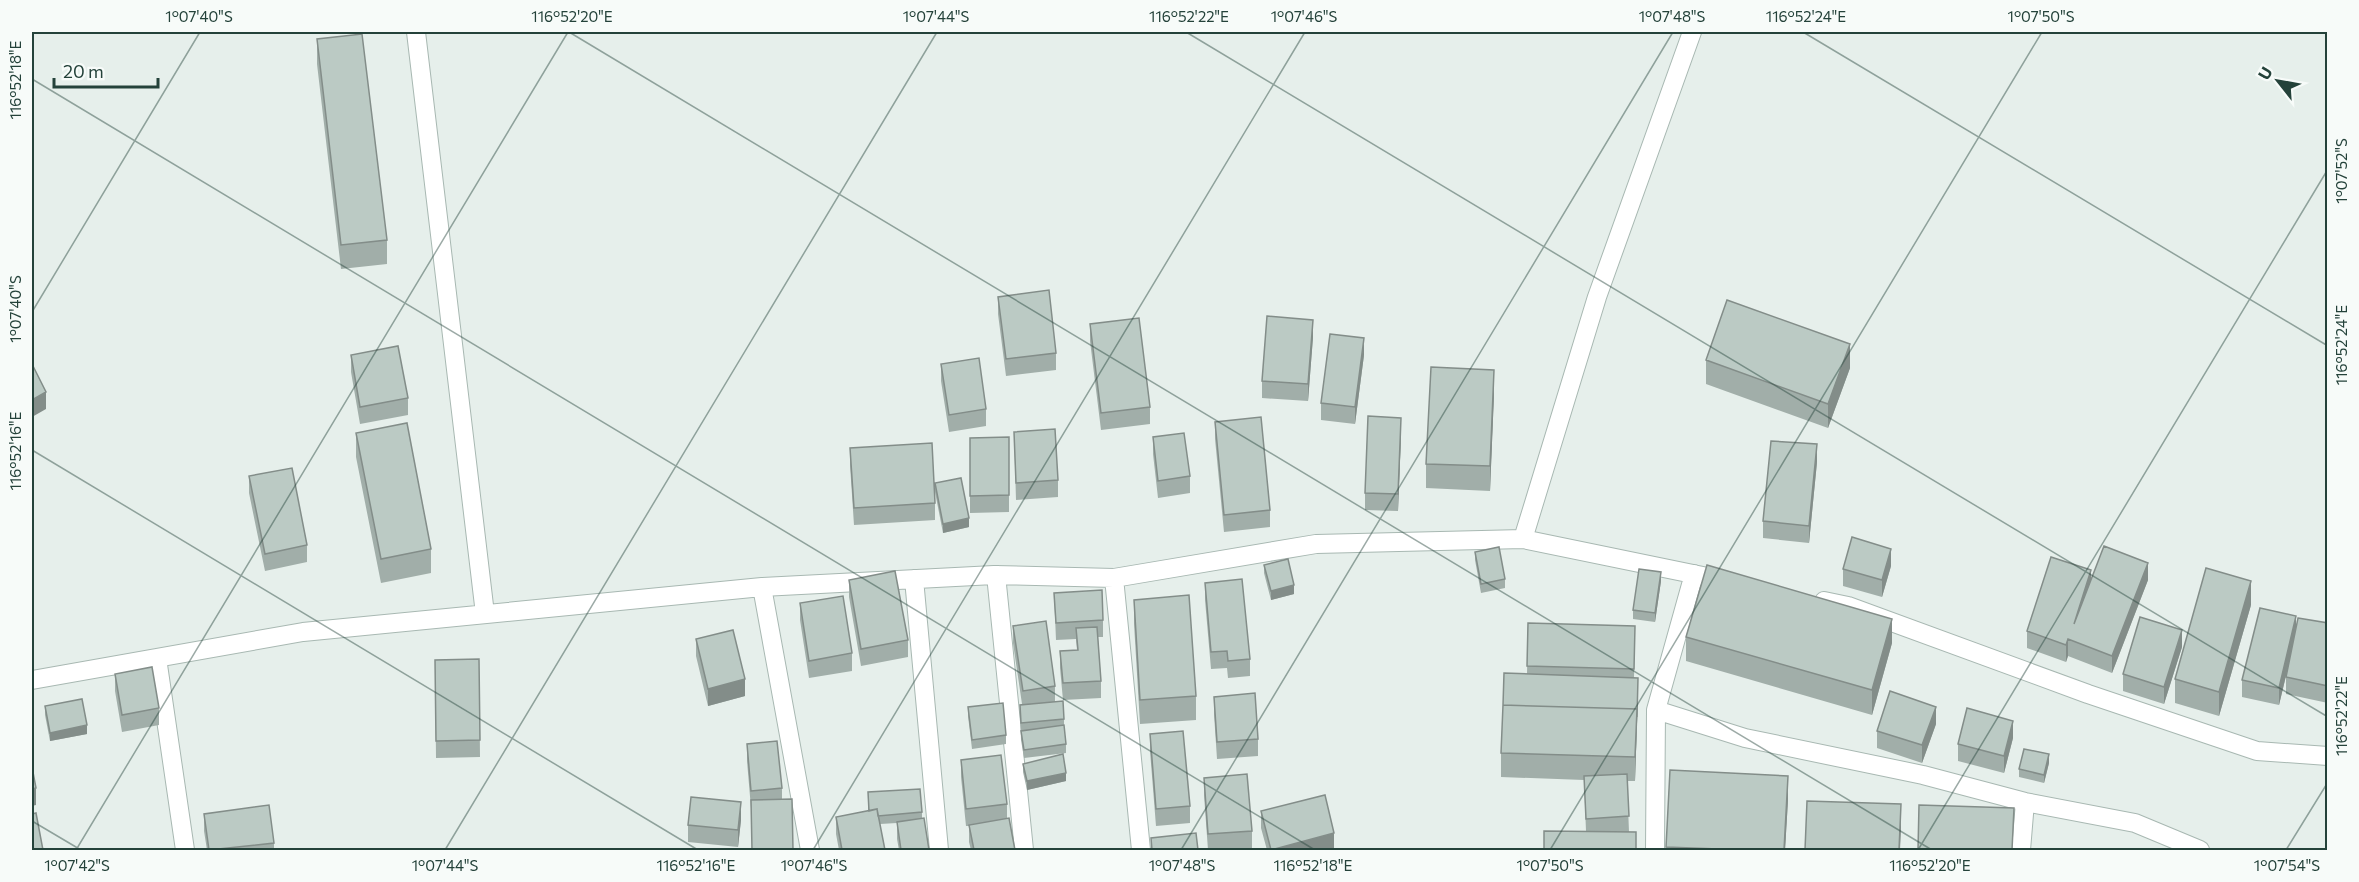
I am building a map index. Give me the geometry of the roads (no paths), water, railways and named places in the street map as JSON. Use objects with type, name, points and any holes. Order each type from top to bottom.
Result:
[{"type":"street","points":[[416,32],[484,614]]},
{"type":"street","points":[[1523,539],[1597,297],[1692,32]]},
{"type":"street","points":[[32,680],[303,632],[762,587],[996,575],[1114,578],[1316,544],[1523,539],[1749,586]]},
{"type":"street","points":[[1655,850],[1656,710],[1694,574]]},
{"type":"street","points":[[996,575],[1024,850]]},
{"type":"street","points":[[1114,578],[1141,850]]},
{"type":"street","points":[[915,579],[939,850]]},
{"type":"street","points":[[762,587],[810,850]]},
{"type":"street","points":[[1804,597],[1848,606],[2088,694],[2257,752],[2328,756]]},
{"type":"street","points":[[157,658],[186,850]]},
{"type":"street","points":[[1656,710],[1745,738],[1923,775],[2025,802],[2135,823],[2200,850]]},
{"type":"street","points":[[2022,850],[2025,802]]}]
